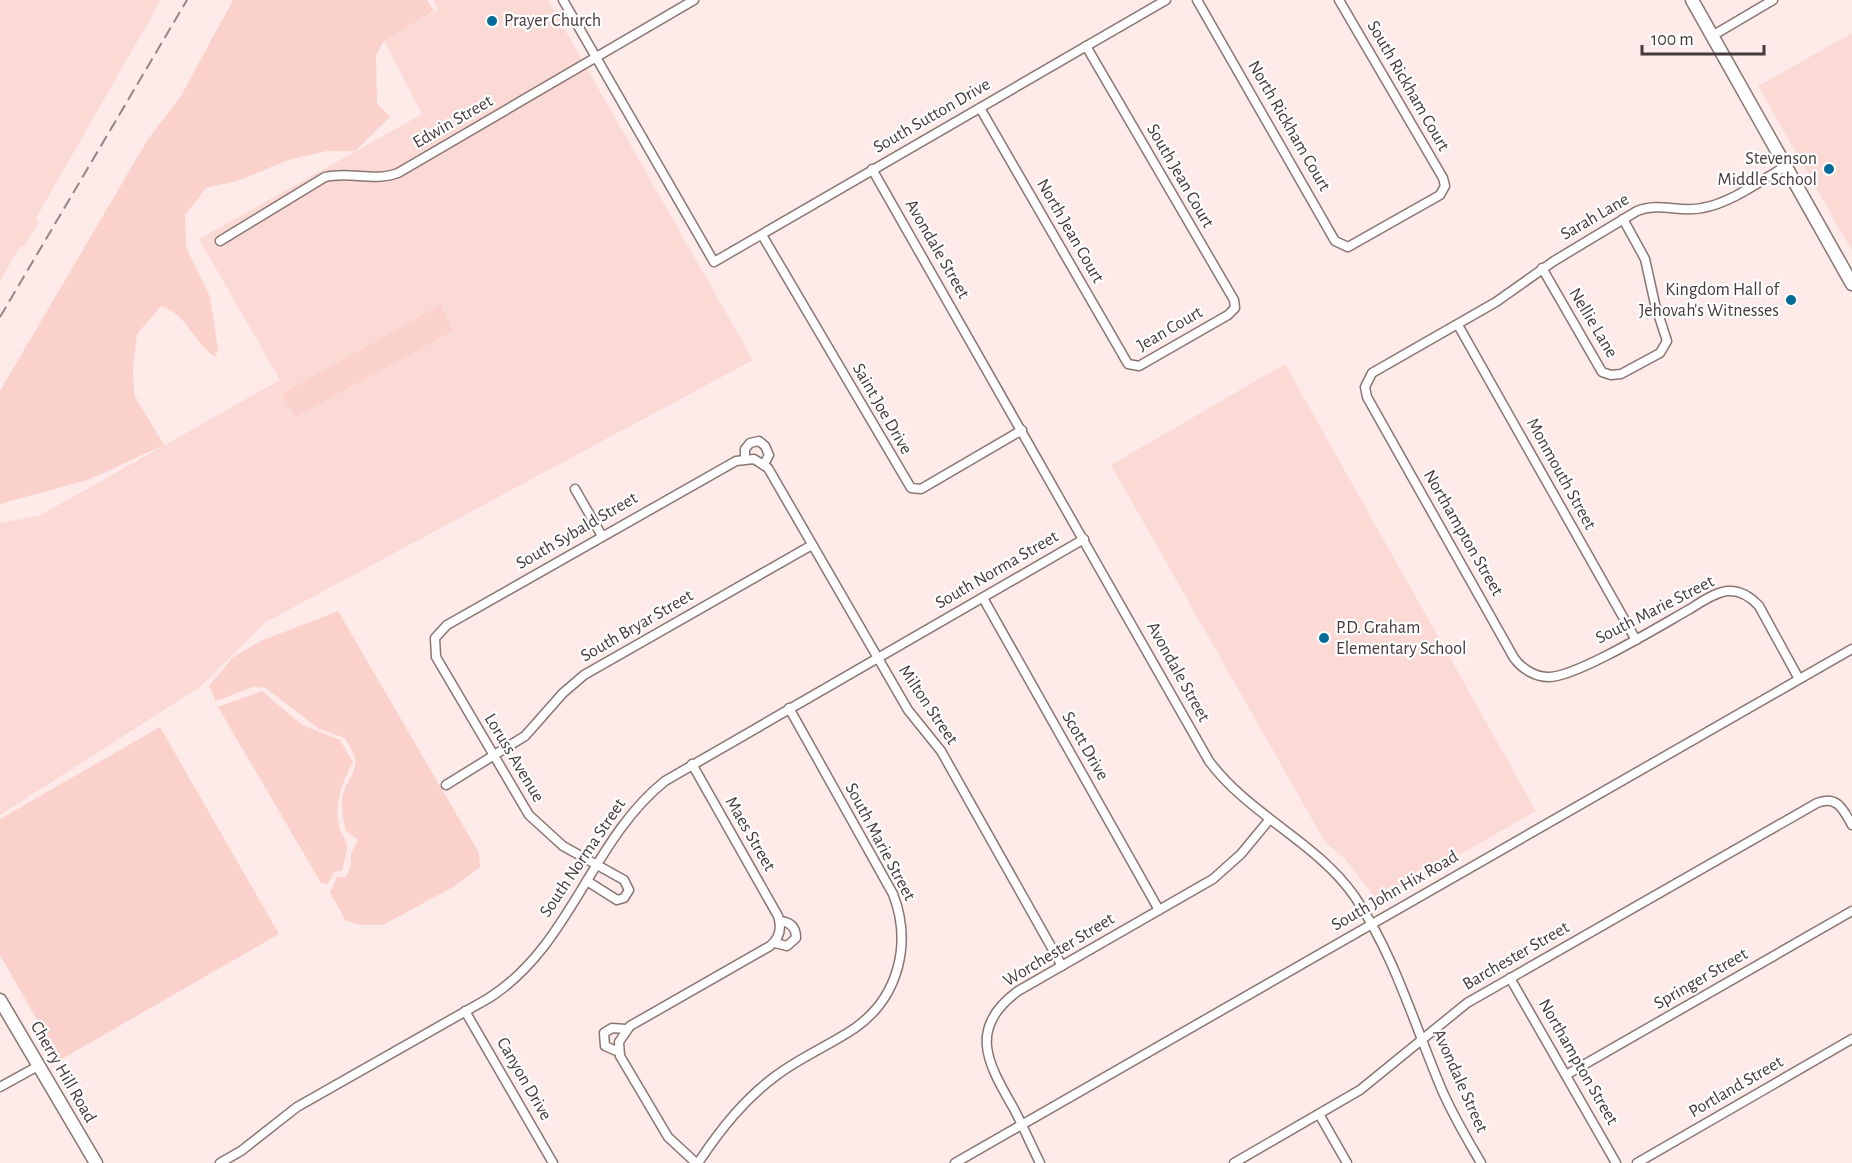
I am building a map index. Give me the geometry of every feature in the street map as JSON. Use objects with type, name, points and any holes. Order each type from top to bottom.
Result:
[{"type":"street","points":[[563,0],[596,57]]},
{"type":"street","name":"Edwin Street","points":[[220,241],[325,177],[339,174],[387,176],[398,173],[694,0]]},
{"type":"street","name":"South Sutton Drive","points":[[596,57],[714,262],[1166,0]]},
{"type":"street","name":"North Rickham Court","points":[[1197,0],[1335,242],[1348,247],[1440,195],[1444,189]]},
{"type":"street","name":"South Rickham Court","points":[[1339,0],[1443,178],[1444,189]]},
{"type":"street","points":[[1692,0],[1852,284]]},
{"type":"street","points":[[1712,36],[1773,0]]},
{"type":"street","name":"South Jean Court","points":[[1086,46],[1234,300],[1235,308],[1221,319]]},
{"type":"street","name":"North Jean Court","points":[[980,108],[1126,361],[1136,367]]},
{"type":"street","name":"Sarah Lane","points":[[1458,325],[1496,302],[1542,268],[1623,219],[1652,207],[1690,210],[1711,206],[1786,166]]},
{"type":"street","name":"Avondale Street","points":[[872,169],[1209,761],[1231,788],[1335,875],[1354,896],[1371,923],[1389,957],[1454,1115],[1481,1163]]},
{"type":"street","name":"Nellie Lane","points":[[1542,268],[1602,372],[1611,375],[1621,374],[1660,353],[1666,346],[1667,337],[1655,304],[1645,258],[1623,219]]},
{"type":"street","name":"Saint Joe Drive","points":[[762,235],[911,488],[921,489],[1022,430]]},
{"type":"street","name":"Jean Court","points":[[1136,367],[1221,319]]},
{"type":"street","name":"Northampton Street","points":[[1458,325],[1372,373],[1365,383],[1367,397],[1514,658],[1532,673],[1554,677]]},
{"type":"street","name":"Monmouth Street","points":[[1458,325],[1636,640]]},
{"type":"street","name":"South Sybald Street","points":[[433,642],[437,633],[447,625],[602,536],[749,458],[745,449],[750,443],[759,441]]},
{"type":"street","name":"Milton Street","points":[[759,441],[765,446],[769,455],[765,464],[908,710],[941,751],[1062,966]]},
{"type":"street","points":[[749,458],[765,464]]},
{"type":"street","points":[[575,489],[602,536]]},
{"type":"street","name":"South Norma Street","points":[[220,1163],[234,1160],[297,1107],[501,990],[532,962],[635,808],[665,781],[1084,539]]},
{"type":"street","name":"South Bryar Street","points":[[446,785],[494,758],[525,736],[563,693],[584,675],[812,544]]},
{"type":"street","name":"South Marie Street","points":[[1554,677],[1636,640],[1715,594],[1726,591],[1739,592],[1750,597],[1759,606],[1800,679]]},
{"type":"street","name":"Scott Drive","points":[[983,598],[1159,910]]},
{"type":"street","name":"Loruss Avenue","points":[[433,642],[436,657],[522,806],[538,826],[563,846],[624,879],[629,888],[627,894],[615,900],[587,881]]},
{"type":"street","name":"South John Hix Road","points":[[955,1163],[1852,649]]},
{"type":"street","name":"South Marie Street","points":[[697,1163],[733,1116],[762,1087],[793,1064],[854,1029],[871,1014],[890,988],[900,961],[902,927],[893,894],[789,708]]},
{"type":"street","name":"Maes Street","points":[[692,764],[780,921],[794,927],[796,938],[787,946],[775,943],[626,1029],[612,1028],[604,1033],[605,1046],[619,1052],[668,1137],[697,1163]]},
{"type":"street","name":"Barchester Street","points":[[1234,1163],[1373,1081],[1467,1003],[1816,803],[1829,800],[1844,808],[1852,825]]},
{"type":"street","name":"Worchester Street","points":[[1040,1163],[991,1070],[987,1036],[995,1015],[1008,998],[1223,871],[1241,854],[1269,820]]},
{"type":"street","name":"Springer Street","points":[[1566,1075],[1852,911]]},
{"type":"street","points":[[775,943],[780,934],[780,921]]},
{"type":"street","name":"Northampton Street","points":[[1510,978],[1616,1163]]},
{"type":"street","name":"Cherry Hill Road","points":[[0,1000],[96,1163]]},
{"type":"street","name":"Canyon Drive","points":[[465,1011],[553,1163]]},
{"type":"street","points":[[619,1052],[619,1042],[626,1029]]},
{"type":"street","name":"Portland Street","points":[[1637,1163],[1852,1039]]},
{"type":"street","points":[[0,1087],[38,1066]]},
{"type":"street","points":[[1319,1114],[1347,1163]]},
{"type":"shaded area","points":[[0,0],[161,0],[36,218],[39,223],[25,245],[19,248],[0,281]]},
{"type":"shaded area","points":[[233,0],[427,0],[434,11],[384,41],[376,55],[377,103],[390,117],[355,151],[327,151],[288,160],[240,180],[206,188],[185,215],[186,247],[210,297],[218,349],[215,357],[178,316],[161,306],[137,334],[133,366],[134,395],[164,445],[90,479],[0,504],[0,391],[148,139],[181,96]]},
{"type":"shaded area","points":[[433,0],[548,0],[753,360],[266,622],[200,687],[0,815],[0,523],[39,516],[280,380],[199,239],[422,114],[384,40],[438,10]]},
{"type":"shaded area","name":"Stevenson Middle School","points":[[1852,33],[1852,251],[1758,86]]},
{"type":"shaded area","points":[[440,305],[453,331],[295,417],[282,394]]},
{"type":"shaded area","name":"P.D. Graham Elementary School","points":[[1285,364],[1536,811],[1378,901],[1345,859],[1325,842],[1111,465]]},
{"type":"shaded area","points":[[338,611],[479,853],[480,867],[453,887],[383,925],[360,925],[345,920],[330,892],[337,877],[346,877],[351,865],[351,853],[358,840],[346,831],[342,812],[343,794],[355,763],[345,738],[319,729],[266,688],[253,687],[216,701],[209,686],[233,657],[261,641]]},
{"type":"shaded area","points":[[262,691],[302,725],[340,740],[353,762],[342,786],[338,804],[338,822],[347,845],[346,856],[342,871],[334,872],[328,884],[321,883],[218,707]]},
{"type":"shaded area","points":[[160,727],[279,934],[60,1060],[0,955],[0,819]]},
{"type":"railway","points":[[0,317],[187,0]]},
{"type":"place","name":"Prayer Church","points":[[492,21]]},
{"type":"place","name":"Stevenson Middle School","points":[[1829,169]]},
{"type":"place","name":"Kingdom Hall of Jehovah's Witnesses","points":[[1791,300]]},
{"type":"place","name":"P.D. Graham Elementary School","points":[[1324,638]]}]
